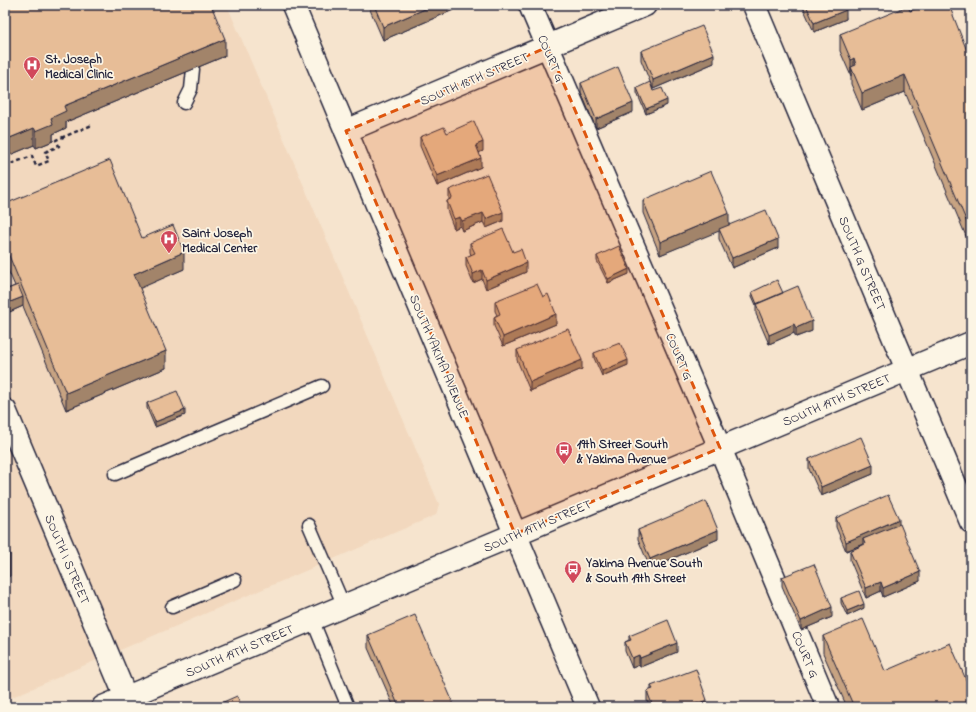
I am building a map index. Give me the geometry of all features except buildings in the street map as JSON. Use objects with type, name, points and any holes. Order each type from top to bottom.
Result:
[{"type":"street","name":"SOUTH YAKIMA AVENUE","points":[[293,5],[588,707]]},
{"type":"street","name":"COURT G","points":[[530,5],[720,448],[828,707]]},
{"type":"street","name":"SOUTH 18TH STREET","points":[[346,131],[646,5]]},
{"type":"street","name":"SOUTH G STREET","points":[[754,5],[971,522]]},
{"type":"street","name":"SOUTH 19TH STREET","points":[[103,707],[128,702],[344,606],[971,343]]},
{"type":"street","name":"SOUTH I STREET","points":[[5,410],[128,702]]},
{"type":"lane","points":[[184,103],[192,89],[193,69]]},
{"type":"lane","points":[[115,474],[322,386]]},
{"type":"lane","points":[[309,525],[344,606]]},
{"type":"lane","points":[[172,607],[235,580]]},
{"type":"lane","points":[[312,620],[348,707]]},
{"type":"path","points":[[5,166],[32,156],[36,166],[49,161],[45,152],[59,146],[56,140],[92,126]]},
{"type":"highlighted area","points":[[548,47],[720,448],[515,534],[346,131]]},
{"type":"shaded area","name":"Saint Joseph Medical Center","points":[[5,5],[227,5],[439,504],[436,515],[5,700]]},
{"type":"place","name":"St. Joseph Medical Clinic","points":[[32,80]]},
{"type":"place","name":"Saint Joseph Medical Center","points":[[169,254]]},
{"type":"place","name":"19th Street South & Yakima Avenue","points":[[564,465]]},
{"type":"place","name":"Yakima Avenue South & South 19th Street","points":[[573,584]]}]
